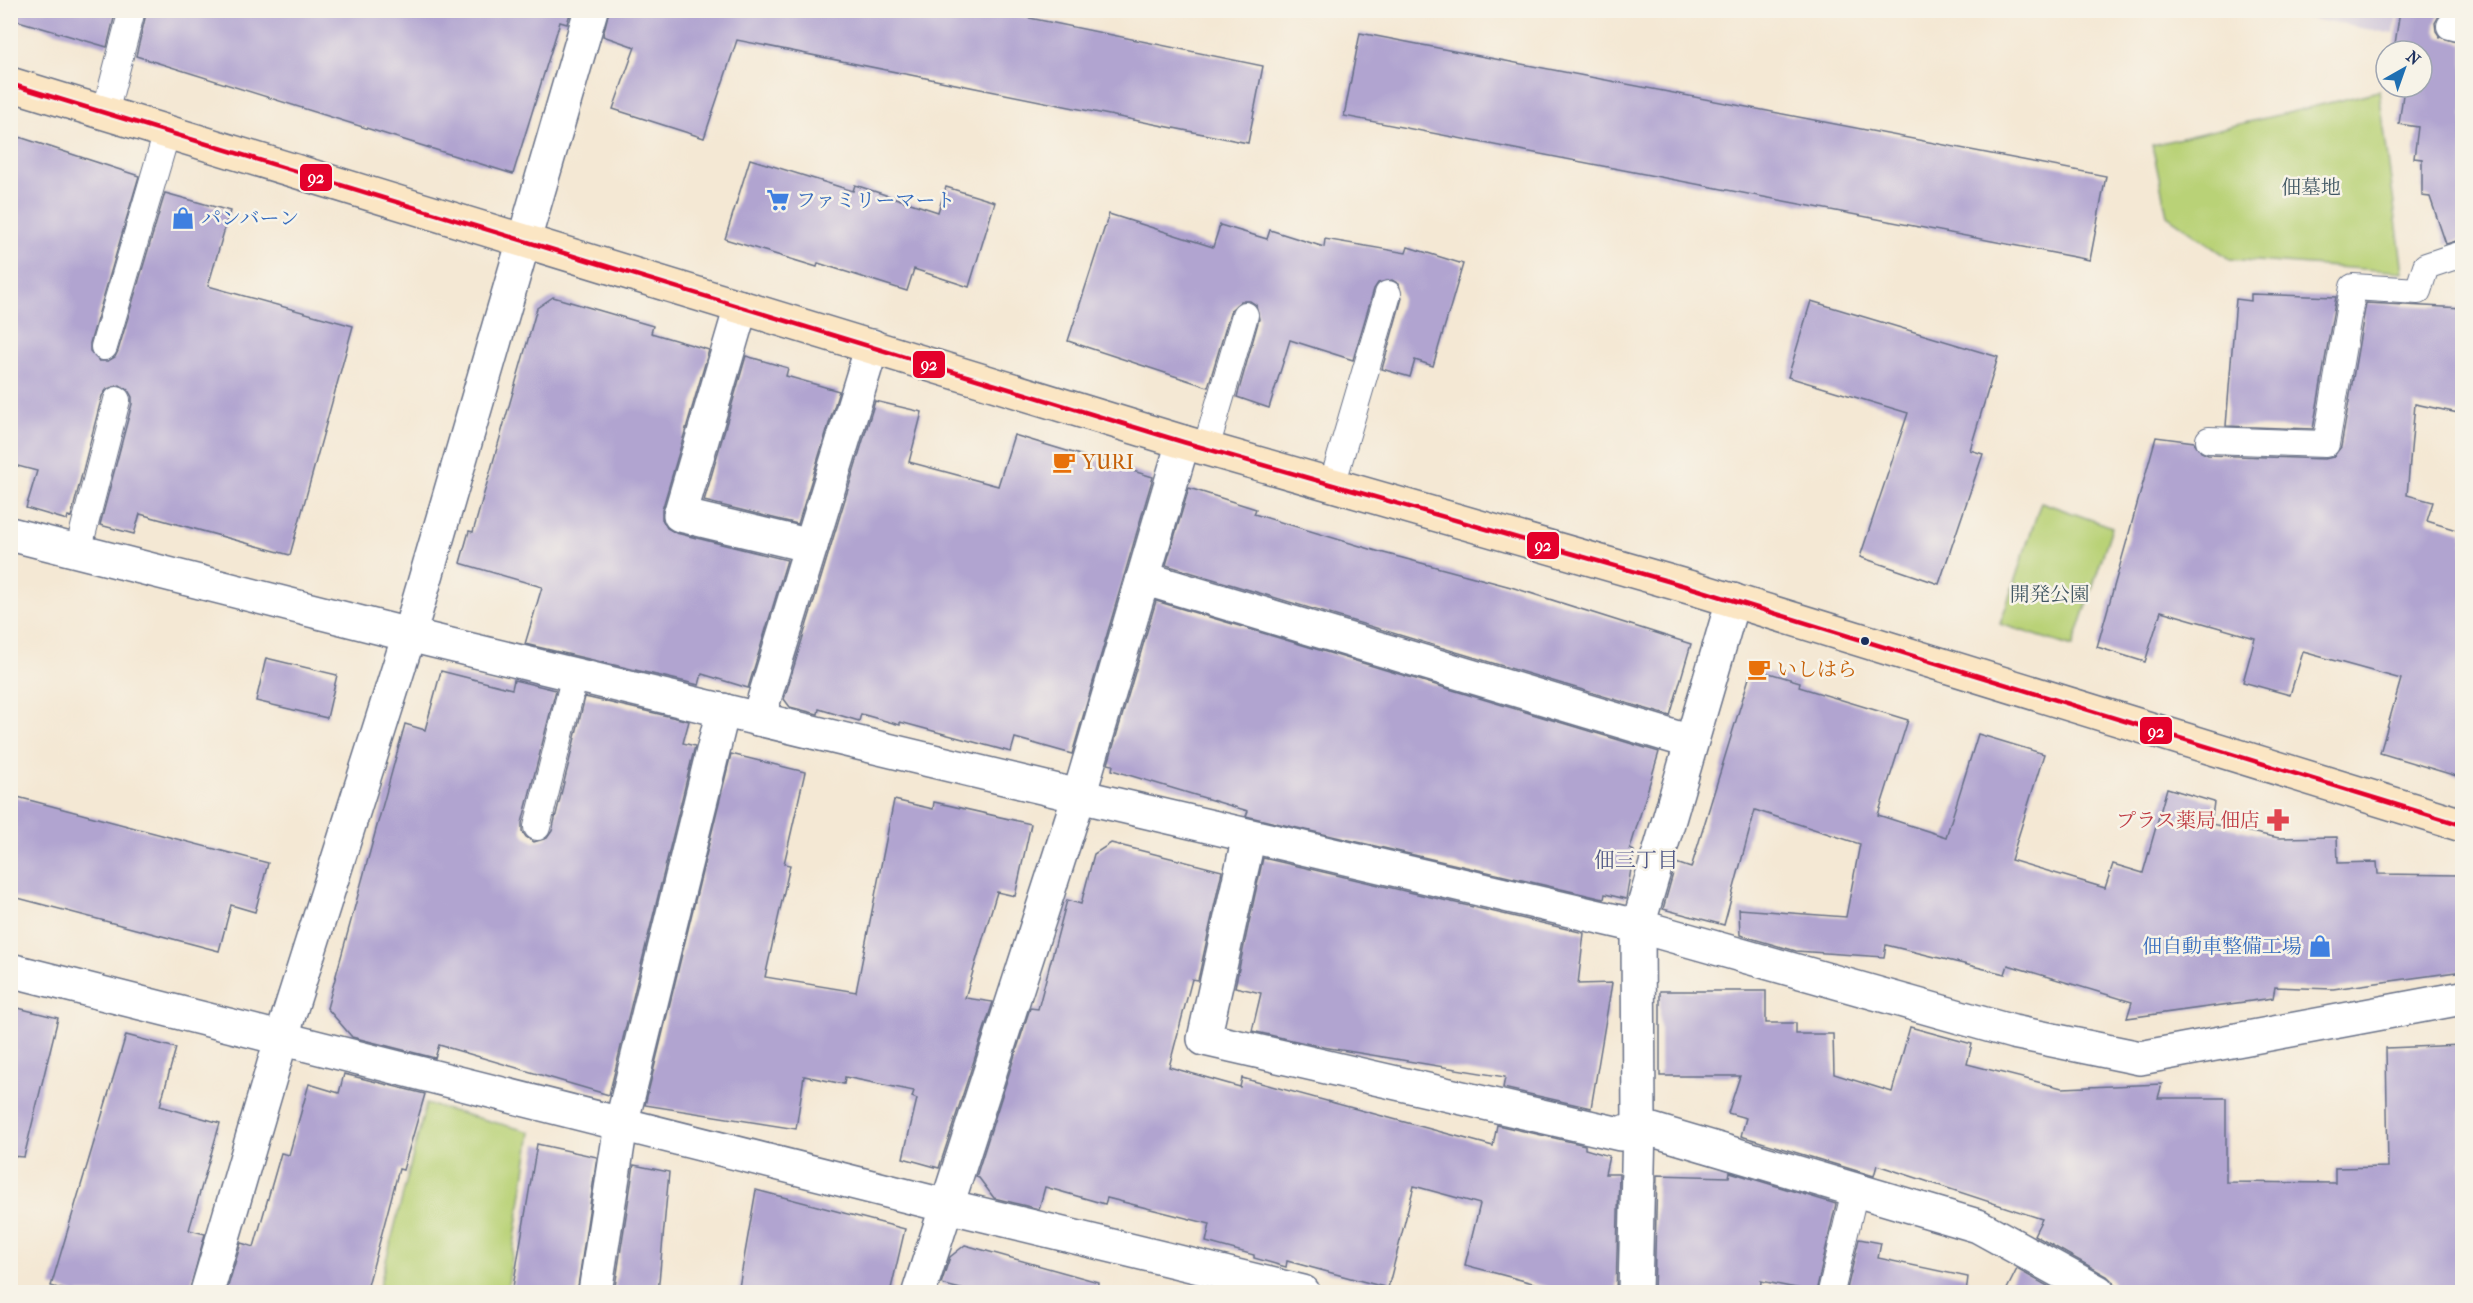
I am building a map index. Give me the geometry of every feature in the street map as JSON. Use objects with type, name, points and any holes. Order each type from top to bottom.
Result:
[{"type":"street","points":[[207,1293],[281,1040],[409,635],[522,240],[591,10]]},
{"type":"street","points":[[10,84],[1194,445],[1732,600],[2463,825]]},
{"type":"street","points":[[741,307],[680,514],[811,546]]},
{"type":"street","points":[[758,719],[873,346]]},
{"type":"street","points":[[920,1293],[1079,796],[1143,578],[1194,445]]},
{"type":"street","points":[[10,534],[575,675],[1079,796],[1638,926],[2013,1032],[2140,1059],[2463,998]]},
{"type":"street","points":[[1143,578],[1691,742]]},
{"type":"street","points":[[1635,1293],[1639,1126],[1638,926],[1732,600]]},
{"type":"street","points":[[595,1293],[621,1125],[723,710]]},
{"type":"street","points":[[1249,836],[1204,1039],[1620,1134],[1639,1126],[1978,1226],[2098,1293]]},
{"type":"street","points":[[10,970],[621,1125],[1303,1293]]},
{"type":"lane","points":[[105,113],[132,10]]},
{"type":"lane","points":[[104,347],[167,132]]},
{"type":"lane","points":[[2209,440],[2326,444],[2353,287],[2418,291],[2426,267],[2463,254]]},
{"type":"lane","points":[[1332,485],[1388,294]]},
{"type":"lane","points":[[1194,445],[1245,315]]},
{"type":"lane","points":[[78,551],[117,400]]},
{"type":"lane","points":[[537,826],[575,675]]},
{"type":"lane","points":[[1831,1293],[1855,1190]]},
{"type":"shaded area","points":[[2268,11],[2398,11],[2394,34]]},
{"type":"green space","name":"佃墓地","points":[[2374,92],[2374,99],[2380,99],[2403,272],[2230,259],[2167,215],[2152,145]]},
{"type":"green space","name":"開発公園","points":[[2041,502],[2112,527],[2073,647],[2000,624]]},
{"type":"green space","points":[[426,1104],[531,1132],[507,1292],[378,1292]]},
{"type":"building","points":[[16,10],[116,10],[107,47],[15,20]]},
{"type":"building","points":[[147,10],[571,10],[567,24],[560,22],[513,174],[136,56]]},
{"type":"building","points":[[609,10],[991,10],[1263,66],[1248,143],[737,40],[704,138],[613,109],[635,47],[603,36]]},
{"type":"building","points":[[2400,10],[2463,10],[2463,14],[2445,12],[2435,23],[2440,37],[2463,44],[2463,239],[2446,244],[2430,197],[2422,196],[2422,159],[2414,158],[2418,127],[2399,124],[2402,99],[2434,99],[2434,39],[2396,39]]},
{"type":"building","points":[[1360,33],[2106,176],[2090,260],[1344,116]]},
{"type":"building","points":[[10,134],[139,176],[90,343],[90,351],[99,361],[108,361],[115,357],[118,351],[165,193],[230,211],[208,286],[353,326],[290,555],[140,514],[134,534],[100,525],[132,404],[132,397],[128,390],[120,385],[107,389],[102,396],[71,517],[68,516],[67,520],[26,508],[37,471],[10,464]]},
{"type":"building","points":[[750,159],[853,191],[855,185],[938,212],[946,187],[995,202],[969,287],[914,269],[907,291],[818,263],[817,267],[725,239]]},
{"type":"building","points":[[1109,214],[1213,247],[1220,225],[1267,239],[1270,230],[1324,247],[1325,239],[1406,253],[1408,247],[1463,264],[1433,366],[1415,360],[1410,377],[1382,369],[1402,298],[1399,284],[1392,280],[1378,283],[1374,289],[1353,360],[1290,340],[1269,408],[1237,397],[1259,319],[1256,305],[1250,301],[1241,301],[1231,310],[1208,387],[1068,341]]},
{"type":"building","points":[[2251,294],[2336,297],[2313,429],[2226,426],[2236,299],[2251,301]]},
{"type":"building","points":[[553,297],[653,326],[651,333],[709,350],[662,510],[662,519],[667,528],[676,533],[787,560],[748,688],[702,674],[699,685],[525,644],[542,587],[460,563],[469,531],[473,532],[537,308]]},
{"type":"building","points":[[1811,301],[1998,357],[1970,450],[1983,454],[1939,584],[1860,557],[1908,413],[1788,377]]},
{"type":"building","points":[[2366,303],[2463,308],[2463,414],[2415,404],[2407,495],[2433,502],[2427,521],[2463,532],[2463,778],[2380,753],[2401,679],[2303,652],[2290,695],[2243,682],[2255,638],[2161,611],[2145,662],[2097,647],[2156,437],[2194,442],[2201,452],[2208,455],[2325,459],[2333,457],[2341,447]]},
{"type":"building","points":[[746,356],[788,368],[786,376],[839,391],[798,524],[704,501]]},
{"type":"building","points":[[875,401],[922,412],[909,462],[998,486],[1014,435],[1153,477],[1072,754],[1015,738],[1011,752],[900,722],[900,725],[861,714],[859,721],[819,709],[818,714],[790,707],[784,699]]},
{"type":"building","points":[[1189,488],[1256,509],[1254,514],[1380,552],[1511,587],[1691,644],[1670,716],[1166,565]]},
{"type":"building","points":[[1156,601],[1659,752],[1630,849],[1634,851],[1626,899],[1605,894],[1604,899],[1246,816],[1248,811],[1112,770],[1113,765],[1108,764]]},
{"type":"building","points":[[266,658],[337,675],[327,718],[256,701]]},
{"type":"building","points":[[1752,668],[1800,682],[1799,687],[1908,720],[1878,815],[1946,837],[1978,734],[2044,754],[2011,860],[2105,888],[2113,864],[2143,873],[2167,788],[2214,802],[2211,824],[2279,838],[2337,837],[2338,863],[2377,862],[2378,874],[2459,875],[2460,889],[2463,889],[2463,971],[2333,989],[2275,987],[2273,998],[2127,1018],[2132,1002],[2008,965],[2005,974],[1886,945],[1884,957],[1796,951],[1740,935],[1739,909],[1846,917],[1860,844],[1755,810],[1724,925],[1663,909],[1676,863],[1691,868]]},
{"type":"building","points":[[441,671],[512,689],[514,680],[556,690],[522,823],[522,831],[534,842],[547,838],[552,831],[585,697],[689,721],[683,743],[695,746],[609,1095],[439,1045],[435,1058],[352,1037],[327,1008],[405,724],[425,730]]},
{"type":"building","points":[[731,754],[805,772],[784,864],[790,865],[765,977],[856,992],[894,800],[933,809],[934,802],[1031,824],[1015,896],[997,892],[965,998],[993,1002],[939,1168],[903,1158],[917,1099],[912,1097],[914,1091],[845,1077],[844,1084],[804,1076],[796,1129],[645,1105]]},
{"type":"building","points":[[10,795],[268,863],[255,912],[231,905],[219,951],[10,896]]},
{"type":"building","points":[[1111,843],[1222,871],[1198,980],[1192,979],[1169,1067],[1240,1087],[1242,1078],[1493,1146],[1497,1125],[1585,1145],[1585,1149],[1609,1156],[1605,1174],[1619,1174],[1616,1293],[1570,1293],[1465,1265],[1480,1204],[1414,1186],[1388,1288],[1287,1261],[1286,1267],[1254,1258],[1254,1255],[1206,1242],[1210,1224],[1107,1198],[1105,1204],[1045,1187],[1039,1209],[994,1198],[976,1177],[1030,1008],[1038,1009],[1067,900],[1081,904],[1094,854]]},
{"type":"building","points":[[1263,858],[1584,933],[1578,984],[1612,983],[1591,1108],[1503,1088],[1505,1077],[1323,1047],[1252,1031],[1261,993],[1235,987]]},
{"type":"building","points":[[1660,991],[1766,991],[1766,1023],[1796,1023],[1796,1034],[1833,1034],[1834,1074],[1892,1092],[1910,1027],[1972,1044],[1967,1064],[2062,1088],[2162,1084],[2158,1098],[2226,1098],[2226,1182],[2335,1183],[2335,1168],[2388,1167],[2386,1048],[2463,1045],[2463,1093],[2461,1093],[2463,1293],[2117,1293],[2114,1283],[2107,1276],[2034,1235],[2042,1219],[1877,1165],[1874,1176],[1741,1136],[1746,1118],[1728,1113],[1740,1076],[1660,1076]]},
{"type":"building","points":[[10,1006],[58,1018],[24,1157],[10,1156]]},
{"type":"building","points":[[126,1035],[176,1048],[160,1106],[220,1123],[189,1230],[205,1234],[189,1293],[75,1293],[51,1286]]},
{"type":"building","points":[[344,1074],[425,1094],[403,1170],[399,1169],[366,1293],[226,1293],[241,1243],[254,1247],[281,1153],[289,1155],[309,1084],[339,1093]]},
{"type":"building","points":[[537,1144],[597,1157],[577,1293],[512,1293]]},
{"type":"building","points":[[634,1165],[669,1172],[658,1293],[614,1293]]},
{"type":"building","points":[[1730,1172],[1836,1204],[1816,1292],[1761,1281],[1760,1293],[1654,1293],[1657,1175],[1729,1177]]},
{"type":"building","points":[[756,1190],[905,1229],[890,1293],[738,1293]]},
{"type":"building","points":[[1859,1239],[1881,1243],[1878,1258],[1968,1277],[1966,1293],[1846,1293]]},
{"type":"building","points":[[965,1245],[1098,1282],[1097,1293],[976,1293],[941,1284],[950,1257]]},
{"type":"building","points":[[2017,1269],[2060,1293],[2005,1293]]},
{"type":"transit line","name":"92","points":[[10,84],[1183,442],[1699,590],[2462,825]]},
{"type":"place","name":"ファミリーマート","points":[[778,200]]},
{"type":"place","name":"パンバーン","points":[[183,218]]},
{"type":"place","name":"YURI","points":[[1064,462]]},
{"type":"place","name":"いしはら","points":[[1759,669]]},
{"type":"place","name":"プラス薬局 佃店","points":[[2278,820]]},
{"type":"place","name":"佃自動車整備工場","points":[[2320,946]]},
{"type":"district","name":"佃三丁目","points":[[1636,860]]}]
